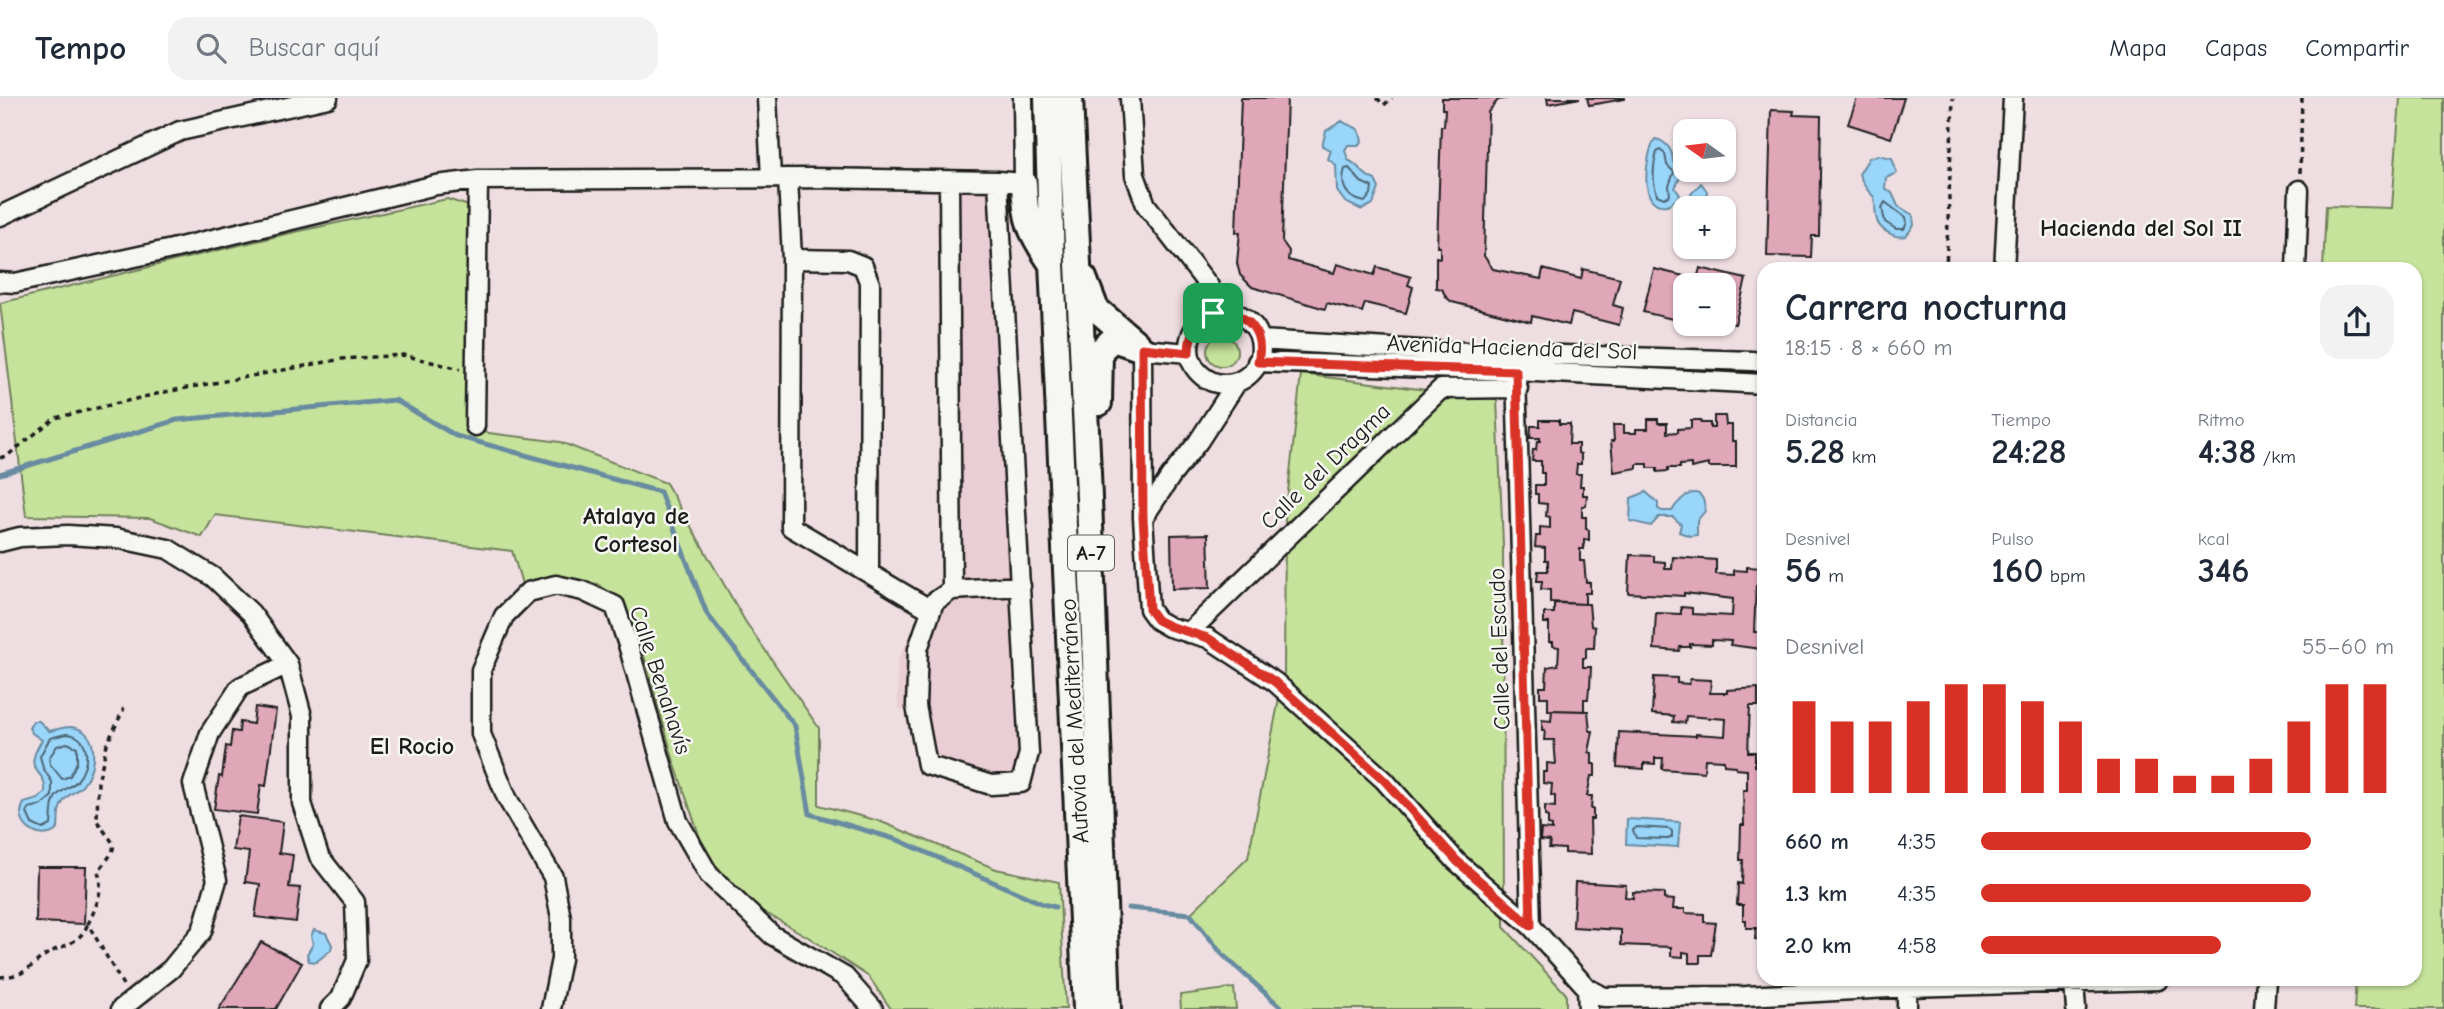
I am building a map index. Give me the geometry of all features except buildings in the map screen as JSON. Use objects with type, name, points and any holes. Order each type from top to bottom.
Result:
[{"type":"highway","name":"Autovía del Mediterráneo","points":[[1047,98],[1052,264],[1086,1009]]},
{"type":"highway","name":"Autovía del Mediterráneo","points":[[1070,98],[1088,472],[1108,1009]]},
{"type":"highway","points":[[1024,183],[1025,215],[1035,240],[1052,264]]},
{"type":"highway","points":[[1076,251],[1084,281],[1096,309],[1142,348]]},
{"type":"highway","points":[[1088,472],[1098,404],[1100,351],[1113,339],[1142,348]]},
{"type":"street","points":[[0,216],[180,131],[328,98]]},
{"type":"street","points":[[767,98],[792,259],[791,527],[931,610]]},
{"type":"street","points":[[0,282],[15,283],[172,249],[436,185],[478,180],[779,178],[1024,183],[1023,98]]},
{"type":"street","points":[[1130,98],[1135,175],[1146,205],[1209,286],[1213,313]]},
{"type":"street","points":[[2004,262],[2013,98]]},
{"type":"street","points":[[475,426],[478,180]]},
{"type":"street","points":[[949,180],[952,590]]},
{"type":"street","points":[[998,181],[1021,586],[1029,753],[1021,783],[991,785],[927,765],[916,706],[918,649],[934,602],[952,590],[1021,586]]},
{"type":"street","points":[[2296,262],[2299,190]]},
{"type":"street","points":[[792,259],[848,260],[863,266],[870,284],[869,573]]},
{"type":"street","points":[[1143,518],[1237,382],[1252,371],[1258,362],[1260,341],[1256,331],[1243,317],[1233,313],[1213,313],[1197,324],[1189,342],[1189,353],[1198,372],[1206,379],[1216,383],[1237,382]]},
{"type":"street","name":"Avenida Hacienda del Sol","points":[[1260,341],[1437,351],[1757,362]]},
{"type":"street","points":[[1189,353],[1142,348],[1143,518],[1149,609],[1157,620],[1208,638],[1275,682],[1384,780],[1457,861],[1531,926],[1587,988],[1604,997],[1746,1002],[1907,986],[1908,1009]]},
{"type":"street","name":"Avenida Hacienda del Sol","points":[[1258,362],[1517,379],[1757,384]]},
{"type":"street","name":"Calle del Dragma","points":[[1188,633],[1441,388],[1517,379]]},
{"type":"street","name":"Calle del Escudo","points":[[1517,379],[1531,926]]},
{"type":"street","points":[[0,542],[20,537],[68,536],[116,538],[168,549],[213,577],[232,595],[251,614],[288,664],[302,716],[302,803],[319,856],[355,902],[357,960],[341,998],[330,1009]]},
{"type":"street","name":"Calle Benahavís","points":[[551,1009],[561,959],[561,918],[553,877],[507,798],[481,734],[481,670],[504,616],[528,592],[556,585],[583,592],[615,606],[637,673],[678,821],[709,875],[772,935],[845,977],[873,1009]]},
{"type":"street","points":[[127,1004],[170,969],[202,931],[217,880],[193,784],[210,733],[240,687],[288,664]]},
{"type":"street","points":[[2074,986],[2076,1009]]},
{"type":"street","points":[[2264,1009],[2266,986]]},
{"type":"street","points":[[1587,988],[1588,1009]]},
{"type":"path","points":[[1377,98],[1384,105],[1392,98]]},
{"type":"path","points":[[1946,262],[1954,98]]},
{"type":"path","points":[[2299,190],[2302,98]]},
{"type":"path","points":[[0,457],[8,456],[55,418],[165,392],[330,362],[403,355],[475,373]]},
{"type":"path","points":[[0,977],[18,975],[47,954],[82,938],[88,925],[100,892],[101,882],[97,871],[113,852],[111,837],[97,821],[98,782],[107,744],[124,708]]},
{"type":"path","points":[[88,925],[114,971],[127,1004]]},
{"type":"shaded area","points":[[988,189],[1011,227],[1037,770],[1021,794],[995,795],[934,775],[915,752],[912,716],[898,707],[897,661],[945,574],[945,190]]},
{"type":"green space","points":[[2400,98],[2444,98],[2444,1009],[2354,1009],[2356,986],[2422,986],[2422,262],[2323,262],[2326,206],[2392,208]]},
{"type":"green space","points":[[447,199],[472,207],[466,430],[560,442],[666,483],[745,621],[819,728],[819,805],[879,821],[996,869],[1059,882],[1066,1009],[891,1009],[869,977],[757,908],[706,855],[674,762],[641,645],[620,601],[598,584],[562,579],[523,587],[512,551],[215,515],[202,537],[150,518],[26,516],[0,303],[286,234]]},
{"type":"green space","points":[[1222,336],[1228,337],[1236,345],[1236,357],[1228,365],[1222,366],[1216,365],[1208,357],[1207,351],[1208,345],[1216,337]]},
{"type":"green space","points":[[1301,374],[1497,399],[1503,545],[1504,927],[1566,994],[1566,1009],[1283,1009],[1223,955],[1190,914],[1248,858],[1284,673],[1285,519]]},
{"type":"green space","points":[[1234,988],[1236,1009],[1181,1009],[1180,995]]},
{"type":"water","points":[[1342,121],[1357,129],[1362,141],[1360,145],[1348,145],[1345,150],[1348,160],[1375,180],[1379,188],[1373,204],[1362,210],[1345,202],[1337,191],[1336,165],[1328,159],[1331,150],[1322,146],[1326,131]]},
{"type":"water","points":[[1655,139],[1666,144],[1672,154],[1673,182],[1678,182],[1675,188],[1680,195],[1673,196],[1673,202],[1667,205],[1658,204],[1651,199],[1646,179],[1649,156]]},
{"type":"water","points":[[1878,155],[1892,158],[1897,173],[1886,178],[1885,188],[1892,193],[1898,206],[1913,215],[1914,225],[1906,236],[1893,235],[1880,226],[1876,218],[1874,197],[1859,174],[1869,158]]},
{"type":"water","points":[[1701,183],[1707,191],[1706,196],[1691,194]]},
{"type":"water","points":[[1646,492],[1662,511],[1672,511],[1681,500],[1692,493],[1701,496],[1705,511],[1697,521],[1697,535],[1690,536],[1679,532],[1681,524],[1673,517],[1659,517],[1651,526],[1630,521],[1631,498]]},
{"type":"water","points":[[33,721],[39,721],[49,731],[68,727],[80,730],[87,735],[93,750],[88,777],[61,805],[58,829],[44,835],[25,825],[21,811],[24,803],[38,799],[45,792],[45,784],[34,765],[33,759],[42,740],[29,728]]},
{"type":"water","points":[[1627,819],[1680,822],[1678,847],[1626,844]]},
{"type":"water","points":[[314,930],[326,933],[332,945],[331,950],[316,962],[309,961],[307,954],[313,944],[311,936]]},
{"type":"waterway","points":[[0,474],[177,420],[395,400],[456,436],[660,492],[707,614],[795,726],[810,814],[898,840],[1055,907]]},
{"type":"waterway","points":[[1128,908],[1190,914],[1223,955],[1283,1009]]},
{"type":"district","name":"Hacienda del Sol II","points":[[2141,228]]},
{"type":"district","name":"Atalaya de Cortesol","points":[[636,530]]},
{"type":"district","name":"El Rocio","points":[[412,746]]},
{"type":"route","points":[[1213,313],[1233,313],[1251,323],[1260,341],[1258,362],[1516,371],[1531,926],[1457,861],[1384,780],[1275,682],[1208,638],[1157,620],[1149,609],[1143,518],[1142,348],[1189,353],[1189,342],[1197,324],[1213,313]]}]
